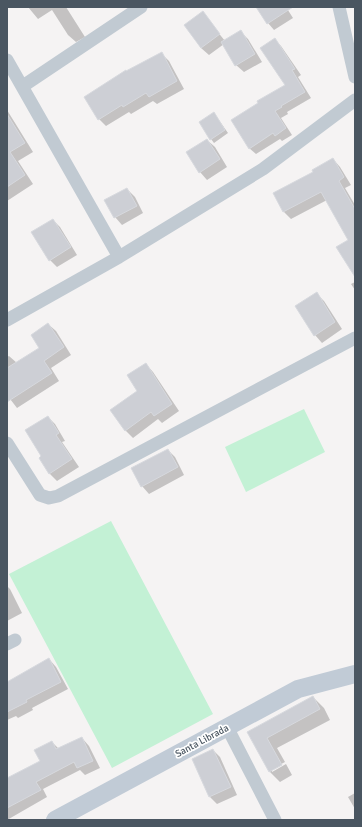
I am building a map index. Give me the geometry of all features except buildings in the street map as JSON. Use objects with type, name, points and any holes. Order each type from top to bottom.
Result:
[{"type":"street","points":[[23,86],[141,7]]},
{"type":"street","points":[[338,7],[355,77]]},
{"type":"street","points":[[7,60],[119,257]]},
{"type":"street","points":[[7,320],[119,257],[263,169],[355,100]]},
{"type":"street","points":[[7,444],[40,495],[49,498],[58,496],[355,338]]},
{"type":"street","name":"Santa Librada","points":[[55,820],[298,689],[355,674]]},
{"type":"street","points":[[227,727],[275,820]]},
{"type":"green space","points":[[304,409],[325,452],[246,492],[225,447]]},
{"type":"green space","points":[[111,521],[213,714],[112,768],[9,574]]}]
